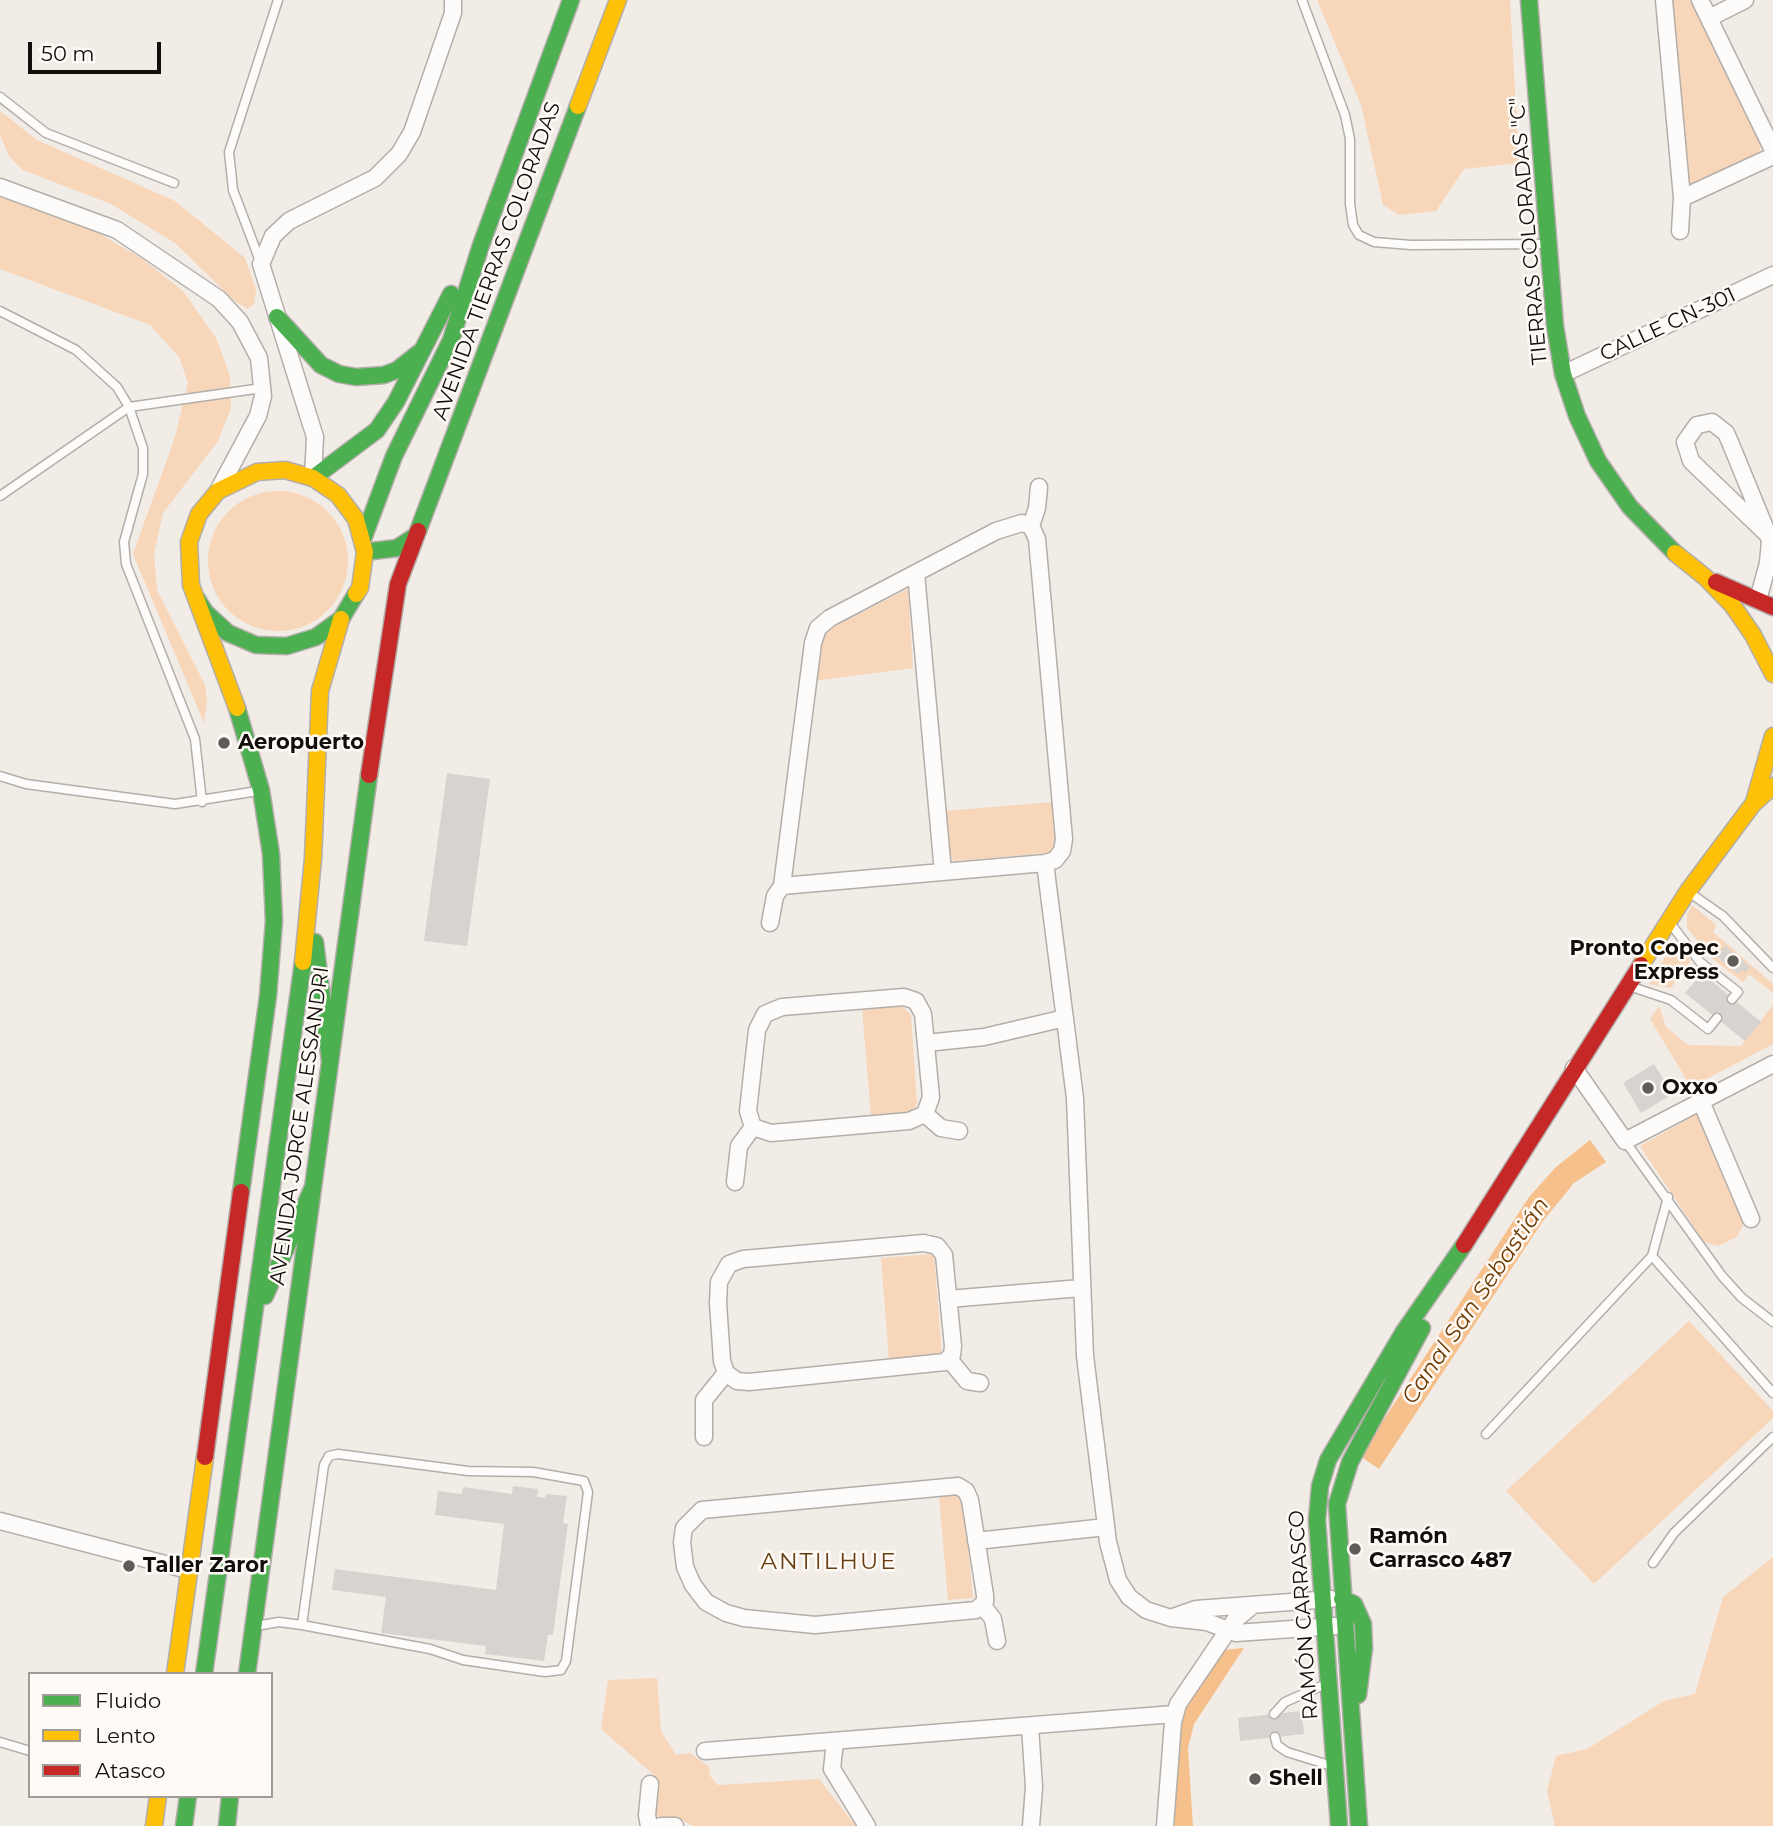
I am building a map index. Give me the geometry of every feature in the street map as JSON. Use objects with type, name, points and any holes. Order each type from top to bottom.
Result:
[{"type":"main road","name":"AVENIDA JORGE ALESSANDRI","points":[[204,1672],[310,899],[320,691],[341,619],[360,588],[364,545],[394,456],[451,340],[481,245],[570,0]]},
{"type":"main road","name":"AVENIDA TIERRAS COLORADAS","points":[[398,584],[618,0]]},
{"type":"main road","name":"TIERRAS COLORADAS \"C\"","points":[[1529,0],[1555,326],[1563,374],[1586,436],[1613,484],[1664,545],[1705,577],[1733,606],[1753,635],[1773,674]]},
{"type":"main road","name":"AVENIDA JORGE ALESSANDRI","points":[[313,478],[377,430],[481,245]]},
{"type":"main road","points":[[277,317],[321,365],[339,374],[356,377],[384,374],[397,370],[423,350]]},
{"type":"main road","name":"AVENIDA JORGE ALESSANDRI","points":[[175,1672],[272,959],[271,854],[261,790],[244,727],[188,571],[189,542],[199,514],[218,491],[257,472],[285,470],[313,478],[338,495],[348,506],[364,545]]},
{"type":"main road","points":[[364,545],[397,548],[414,537]]},
{"type":"main road","name":"TIERRAS COLORADAS \"C\"","points":[[1705,577],[1773,607]]},
{"type":"main road","name":"AVENIDA JORGE ALESSANDRI","points":[[247,1672],[398,584]]},
{"type":"main road","name":"AVENIDA JORGE ALESSANDRI","points":[[197,599],[222,628],[256,645],[287,646],[302,643],[323,633],[341,619]]},
{"type":"main road","points":[[1753,635],[1758,600]]},
{"type":"main road","name":"RAMÓN CARRASCO","points":[[1753,804],[1773,736]]},
{"type":"main road","name":"RAMÓN CARRASCO","points":[[1339,1826],[1317,1503],[1323,1473],[1403,1333],[1448,1270],[1626,985],[1688,891],[1753,804],[1773,786]]},
{"type":"main road","points":[[310,899],[330,1061]]},
{"type":"main road","points":[[251,1327],[313,1187]]},
{"type":"main road","name":"RAMÓN CARRASCO","points":[[1359,1826],[1336,1518],[1340,1488],[1448,1270]]},
{"type":"main road","points":[[1342,1599],[1358,1609],[1364,1636],[1361,1679],[1352,1722]]},
{"type":"main road","points":[[154,1826],[158,1798]]},
{"type":"main road","points":[[184,1826],[188,1798]]},
{"type":"main road","points":[[227,1826],[230,1798]]},
{"type":"street","points":[[1664,0],[1682,198],[1680,231]]},
{"type":"street","points":[[1682,198],[1773,153],[1700,0]]},
{"type":"street","points":[[1709,18],[1745,0]]},
{"type":"street","points":[[313,478],[315,437],[261,264],[273,236],[289,221],[375,178],[399,154],[412,132],[455,4]]},
{"type":"street","points":[[0,187],[117,230],[219,299],[240,322],[256,348],[264,388],[258,416],[218,491]]},
{"type":"street","name":"CALLE CN-301","points":[[1563,374],[1773,275]]},
{"type":"street","points":[[1758,600],[1770,555],[1768,535],[1726,433],[1712,422],[1697,425],[1685,442],[1691,461],[1768,535]]},
{"type":"street","points":[[782,886],[1045,863],[1059,856],[1064,839],[1037,539],[1031,526],[1037,508],[1039,487]]},
{"type":"street","points":[[770,923],[775,896],[782,886],[814,635],[830,618],[1006,526],[1022,523],[1031,526]]},
{"type":"street","points":[[916,573],[943,872]]},
{"type":"street","points":[[1045,863],[1077,1137],[1085,1356],[1106,1527],[1111,1557],[1123,1589],[1146,1610],[1171,1618],[1197,1615],[1226,1607],[1342,1599]]},
{"type":"street","points":[[910,998],[922,1009],[931,1097],[925,1114],[909,1121],[771,1133],[753,1127],[748,1111],[757,1030],[761,1018],[770,1010],[910,998]]},
{"type":"street","points":[[926,1043],[984,1037],[1065,1018]]},
{"type":"street","points":[[1574,1068],[1625,1140],[1700,1099],[1773,1064]]},
{"type":"street","points":[[1700,1099],[1751,1219]]},
{"type":"street","points":[[925,1114],[941,1128],[959,1130]]},
{"type":"street","points":[[735,1182],[739,1146],[753,1127]]},
{"type":"street","points":[[929,1243],[937,1246],[944,1255],[948,1299],[953,1346],[949,1359],[937,1365],[749,1382],[737,1381],[726,1373],[722,1361],[718,1303],[722,1274],[735,1260],[929,1243]]},
{"type":"street","points":[[948,1299],[1081,1287]]},
{"type":"street","points":[[949,1359],[967,1381],[980,1383]]},
{"type":"street","points":[[704,1437],[704,1400],[726,1373]]},
{"type":"street","points":[[952,1486],[963,1489],[969,1495],[976,1541],[985,1599],[982,1606],[973,1610],[815,1625],[744,1618],[715,1609],[699,1594],[685,1567],[682,1542],[688,1522],[711,1508],[952,1486]]},
{"type":"street","points":[[0,1521],[188,1570]]},
{"type":"street","points":[[976,1541],[1106,1527]]},
{"type":"street","points":[[1166,1826],[1174,1714],[1183,1695],[1228,1631],[1253,1605]]},
{"type":"street","points":[[982,1606],[993,1619],[997,1641]]},
{"type":"street","points":[[1226,1607],[1222,1617],[1228,1631]]},
{"type":"street","points":[[1197,1615],[1228,1631],[1246,1633],[1345,1626]]},
{"type":"street","points":[[705,1751],[1174,1714]]},
{"type":"street","points":[[1030,1726],[1034,1779],[1031,1826]]},
{"type":"street","points":[[835,1741],[831,1755],[832,1769],[867,1826]]},
{"type":"street","points":[[649,1826],[650,1784]]},
{"type":"street","points":[[661,1826],[675,1826]]},
{"type":"lane","points":[[261,264],[233,190],[229,152],[278,0]]},
{"type":"lane","points":[[1302,0],[1345,115],[1350,139],[1350,204],[1353,225],[1359,235],[1374,242],[1411,246],[1550,244]]},
{"type":"lane","points":[[0,97],[46,133],[174,183]]},
{"type":"lane","points":[[0,311],[76,351],[117,387],[130,407],[143,448],[144,474],[124,542],[126,564],[152,636],[195,739],[202,802]]},
{"type":"lane","points":[[0,496],[130,407],[264,388]]},
{"type":"lane","points":[[0,776],[26,784],[175,804],[202,802],[261,790]]},
{"type":"lane","points":[[1688,891],[1723,916],[1773,968]]},
{"type":"lane","points":[[1668,921],[1700,962],[1738,992],[1732,999]]},
{"type":"lane","points":[[1626,985],[1671,1000],[1708,1029],[1717,1018]]},
{"type":"lane","points":[[1625,1140],[1723,1276],[1742,1298],[1773,1322]]},
{"type":"lane","points":[[1486,1433],[1652,1256],[1668,1197]]},
{"type":"lane","points":[[1652,1256],[1773,1393]]},
{"type":"lane","points":[[1653,1563],[1674,1533],[1773,1437]]},
{"type":"lane","points":[[253,1627],[279,1622],[302,1625],[430,1649],[463,1660],[545,1672],[561,1670],[566,1661],[586,1484],[580,1479],[533,1472],[468,1471],[338,1454],[329,1456],[324,1465],[302,1625]]},
{"type":"lane","points":[[1274,1714],[1285,1702],[1329,1684]]},
{"type":"lane","points":[[1275,1737],[1277,1745],[1287,1752],[1335,1767]]},
{"type":"lane","points":[[0,1742],[28,1750]]},
{"type":"shaded area","points":[[1317,0],[1510,0],[1519,163],[1464,169],[1436,211],[1399,215],[1383,205],[1361,105]]},
{"type":"shaded area","points":[[1671,0],[1691,0],[1761,146],[1758,155],[1691,187],[1687,185]]},
{"type":"shaded area","points":[[0,111],[37,140],[175,201],[245,258],[256,290],[254,304],[248,309],[237,303],[175,243],[111,204],[23,170],[9,156],[0,135]]},
{"type":"shaded area","points":[[0,195],[98,233],[141,258],[183,291],[216,338],[230,376],[231,408],[218,441],[163,513],[154,553],[157,590],[205,685],[207,702],[204,723],[133,554],[175,437],[188,383],[179,357],[150,325],[0,269]]},
{"type":"shaded area","points":[[278,491],[305,496],[328,511],[343,534],[348,561],[343,588],[328,611],[305,626],[278,631],[251,626],[228,611],[213,588],[208,561],[213,534],[228,511],[251,496]]},
{"type":"shaded area","points":[[908,589],[913,668],[814,681],[821,633]]},
{"type":"shaded area","points":[[1053,802],[1057,852],[954,861],[947,852],[944,811]]},
{"type":"shaded area","points":[[1692,905],[1716,925],[1713,932],[1773,984],[1773,993],[1749,974],[1743,982],[1713,959],[1687,928],[1687,915]]},
{"type":"shaded area","points":[[1675,940],[1688,953],[1690,962],[1671,988],[1649,984]]},
{"type":"shaded area","points":[[901,1005],[911,1015],[917,1104],[910,1113],[871,1116],[862,1009]]},
{"type":"shaded area","points":[[1773,1005],[1773,1044],[1691,1087],[1650,1019],[1659,1006],[1666,1027],[1688,1045],[1741,1046]]},
{"type":"shaded area","points":[[1697,1114],[1744,1222],[1737,1237],[1718,1246],[1704,1242],[1640,1146]]},
{"type":"shaded area","points":[[934,1254],[942,1356],[889,1360],[881,1258]]},
{"type":"shaded area","points":[[1689,1321],[1773,1411],[1773,1418],[1594,1584],[1506,1491]]},
{"type":"shaded area","points":[[963,1494],[973,1598],[948,1600],[939,1496]]},
{"type":"shaded area","points":[[1773,1557],[1773,1826],[1555,1826],[1547,1791],[1556,1756],[1587,1749],[1664,1701],[1695,1694],[1723,1597]]},
{"type":"shaded area","points":[[657,1678],[661,1731],[676,1755],[690,1753],[709,1767],[710,1776],[718,1785],[819,1779],[856,1826],[693,1826],[682,1820],[654,1816],[655,1776],[601,1729],[608,1680]]},
{"type":"water","name":"Canal San Sebastián","points":[[1590,1140],[1606,1162],[1574,1183],[1543,1221],[1379,1469],[1360,1456],[1529,1197],[1556,1167]]},
{"type":"water","points":[[1244,1648],[1194,1724],[1188,1748],[1193,1826],[1174,1826],[1176,1748],[1186,1702],[1221,1650]]},
{"type":"building","points":[[447,773],[490,779],[467,946],[424,941]]},
{"type":"building","name":"Pronto Copec Express","points":[[1725,946],[1750,967],[1745,973],[1741,970],[1738,974],[1716,956]]},
{"type":"building","points":[[1702,973],[1761,1022],[1745,1041],[1685,993]]},
{"type":"building","name":"Oxxo","points":[[1654,1064],[1673,1094],[1641,1113],[1623,1083]]},
{"type":"building","points":[[513,1486],[538,1489],[537,1497],[545,1498],[546,1494],[567,1496],[563,1523],[568,1524],[553,1635],[548,1635],[544,1661],[485,1654],[486,1646],[381,1633],[386,1597],[332,1590],[335,1569],[496,1590],[504,1524],[435,1515],[438,1491],[462,1494],[463,1487],[512,1494]]},
{"type":"building","points":[[1302,1711],[1304,1734],[1240,1741],[1238,1718]]},
{"type":"traffic: fast","points":[[363,539],[394,456],[451,340],[481,245],[571,0]]},
{"type":"traffic: fast","points":[[1529,0],[1555,326],[1563,374],[1577,416],[1598,461],[1630,507],[1675,553]]},
{"type":"traffic: fast","points":[[418,531],[578,106]]},
{"type":"traffic: fast","points":[[313,478],[377,430],[396,402],[451,294]]},
{"type":"traffic: fast","points":[[277,317],[321,365],[339,374],[356,377],[384,375],[397,370],[420,352]]},
{"type":"traffic: fast","points":[[365,552],[397,548],[414,537]]},
{"type":"traffic: fast","points":[[197,599],[205,612],[228,633],[256,645],[287,646],[316,637],[341,619],[356,594]]},
{"type":"traffic: fast","points":[[237,708],[261,790],[271,854],[274,921],[268,996],[241,1192]]},
{"type":"traffic: fast","points":[[247,1672],[369,775]]},
{"type":"traffic: fast","points":[[315,942],[330,1061]]},
{"type":"traffic: fast","points":[[204,1672],[303,962]]},
{"type":"traffic: fast","points":[[265,1296],[313,1187]]},
{"type":"traffic: fast","points":[[1339,1826],[1317,1520],[1320,1486],[1328,1460],[1403,1333],[1464,1245]]},
{"type":"traffic: fast","points":[[1359,1826],[1337,1504],[1350,1462],[1422,1328]]},
{"type":"traffic: fast","points":[[1342,1599],[1354,1604],[1363,1624],[1364,1648],[1358,1695]]},
{"type":"traffic: fast","points":[[184,1826],[188,1798]]},
{"type":"traffic: fast","points":[[227,1826],[230,1798]]},
{"type":"traffic: slow","points":[[578,106],[618,0]]},
{"type":"traffic: slow","points":[[237,708],[191,585],[189,542],[199,514],[218,491],[257,472],[285,470],[313,478],[338,495],[356,519],[365,552],[360,588],[356,594]]},
{"type":"traffic: slow","points":[[1675,553],[1705,577],[1733,606],[1753,635],[1773,674]]},
{"type":"traffic: slow","points":[[303,962],[313,859],[320,691],[341,619]]},
{"type":"traffic: slow","points":[[1754,802],[1773,736]]},
{"type":"traffic: slow","points":[[1641,965],[1688,891],[1753,804],[1773,786]]},
{"type":"traffic: slow","points":[[175,1672],[205,1457]]},
{"type":"traffic: slow","points":[[154,1826],[158,1798]]},
{"type":"traffic: jam","points":[[369,775],[398,584],[418,531]]},
{"type":"traffic: jam","points":[[1716,582],[1773,607]]},
{"type":"traffic: jam","points":[[1464,1245],[1641,965]]},
{"type":"traffic: jam","points":[[205,1457],[241,1192]]},
{"type":"place","name":"Aeropuerto","points":[[224,743]]},
{"type":"place","name":"Pronto Copec Express","points":[[1733,961]]},
{"type":"place","name":"Oxxo","points":[[1648,1088]]},
{"type":"place","name":"Ramón Carrasco 487","points":[[1355,1549]]},
{"type":"place","name":"Taller Zaror","points":[[129,1566]]},
{"type":"place","name":"Shell","points":[[1255,1779]]},
{"type":"district","name":"ANTILHUE","points":[[829,1562]]}]
